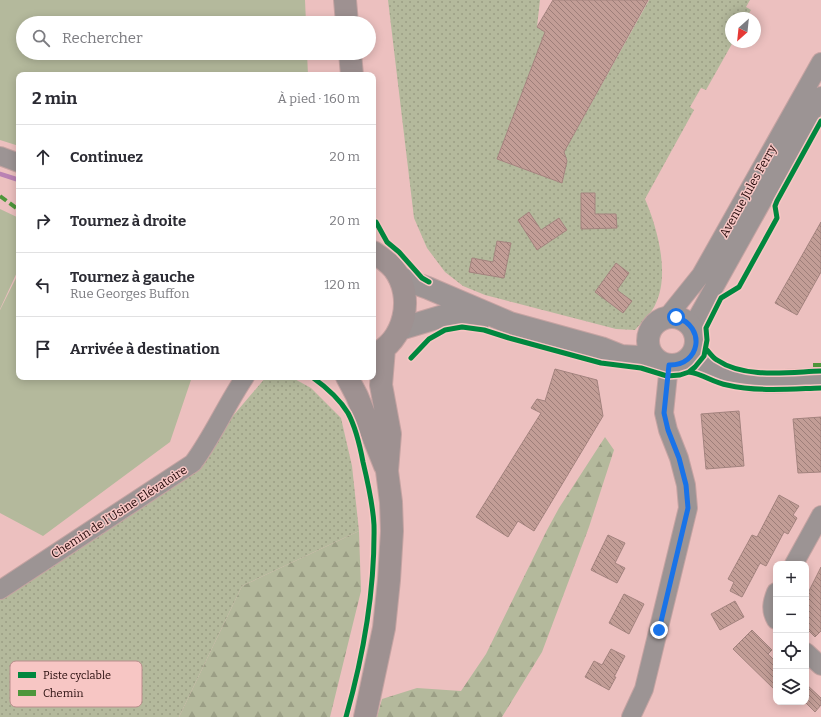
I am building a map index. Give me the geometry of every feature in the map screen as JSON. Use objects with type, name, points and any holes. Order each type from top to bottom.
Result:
[{"type":"main road","points":[[345,0],[346,16]]},
{"type":"main road","points":[[351,60],[352,72]]},
{"type":"main road","points":[[365,717],[384,628],[392,531],[388,471],[390,434],[381,385],[378,352],[390,343],[400,329],[404,319],[406,298],[400,278],[388,262],[377,254]]},
{"type":"main road","points":[[349,380],[357,396],[388,471]]},
{"type":"street","name":"Avenue Jules Ferry","points":[[668,316],[701,275],[821,62]]},
{"type":"street","name":"Avenue Jules Ferry","points":[[692,327],[821,96]]},
{"type":"street","points":[[0,156],[16,161]]},
{"type":"street","points":[[400,278],[428,288],[510,323]]},
{"type":"street","points":[[400,329],[450,314],[510,323],[601,348],[620,356],[662,362],[680,364],[691,356],[695,346],[696,341],[692,327],[682,319],[668,316],[662,318],[652,326],[648,337],[650,352],[662,362],[664,413],[686,485],[688,508],[644,689],[631,717]]},
{"type":"street","points":[[601,348],[621,346],[648,337]]},
{"type":"street","points":[[691,356],[699,363],[712,370],[741,380],[760,381],[821,379]]},
{"type":"street","name":"Chemin de l'Usine Elévatoire","points":[[0,590],[193,463],[206,446],[243,380]]},
{"type":"street","points":[[796,561],[821,515]]},
{"type":"street","points":[[773,600],[773,616]]},
{"type":"street","points":[[809,655],[821,666]]},
{"type":"green space","points":[[0,0],[305,0],[306,16],[16,16],[16,60],[307,60],[308,72],[16,72],[16,145],[0,140]]},
{"type":"green space","points":[[388,0],[540,0],[537,27],[545,32],[497,159],[562,183],[567,161],[564,152],[649,0],[750,0],[746,7],[751,10],[750,12],[725,12],[725,48],[730,48],[706,90],[701,88],[690,107],[694,110],[645,199],[657,236],[662,264],[662,278],[660,291],[654,307],[635,330],[616,329],[485,295],[463,286],[445,272],[427,248],[414,218]]},
{"type":"green space","points":[[0,209],[16,217],[16,274],[0,309]]},
{"type":"green space","points":[[16,278],[16,380],[191,380],[170,442],[43,536],[0,513],[0,310]]},
{"type":"green space","points":[[263,380],[296,380],[311,388],[341,418],[352,466],[359,531],[242,586],[179,717],[0,717],[0,590],[193,463]]},
{"type":"green space","points":[[605,437],[614,450],[589,527],[542,652],[502,717],[377,717],[382,699],[417,688],[461,691],[486,654],[559,508]]},
{"type":"green space","points":[[359,531],[361,591],[330,717],[179,717],[242,586]]},
{"type":"building","points":[[553,0],[648,0],[564,152],[567,161],[562,183],[497,159],[545,32],[537,27]]},
{"type":"building","points":[[581,193],[595,193],[595,214],[616,214],[617,228],[581,229]]},
{"type":"building","points":[[529,212],[541,230],[559,218],[567,230],[537,250],[518,220]]},
{"type":"building","points":[[821,222],[821,272],[797,315],[775,303]]},
{"type":"building","points":[[497,241],[511,243],[504,278],[469,272],[472,258],[493,262]]},
{"type":"building","points":[[616,263],[629,273],[617,290],[632,301],[623,313],[595,292]]},
{"type":"building","points":[[555,369],[597,380],[603,416],[534,531],[518,521],[508,537],[476,517],[541,413],[531,408],[537,399],[545,401]]},
{"type":"building","points":[[739,411],[744,466],[706,469],[701,414]]},
{"type":"building","points":[[821,417],[821,472],[798,473],[793,419]]},
{"type":"building","points":[[779,495],[799,506],[793,515],[797,518],[788,534],[784,532],[766,566],[760,563],[742,597],[730,591],[734,582],[728,579],[752,535],[757,537]]},
{"type":"building","points":[[608,535],[625,543],[615,563],[625,568],[617,583],[591,570]]},
{"type":"building","points":[[821,567],[821,631],[815,637],[809,631],[809,591]]},
{"type":"building","points":[[624,594],[644,604],[629,634],[609,623]]},
{"type":"building","points":[[735,601],[744,617],[720,630],[711,614]]},
{"type":"building","points":[[752,630],[772,650],[768,654],[773,659],[773,688],[733,649]]},
{"type":"building","points":[[611,649],[625,656],[609,690],[585,677],[594,661],[602,665]]},
{"type":"building","points":[[809,687],[821,698],[821,705],[815,712],[808,705]]},
{"type":"waterway","points":[[0,174],[16,179]]},
{"type":"marked path","points":[[0,196],[16,208]]},
{"type":"marked path","points":[[813,365],[821,365]]},
{"type":"cycle path","points":[[411,358],[429,339],[445,330],[462,327],[484,330],[601,363],[641,368],[667,376],[680,375],[689,372],[704,356],[707,340],[706,328],[721,298],[739,287],[777,218],[775,206],[777,201],[821,121]]},
{"type":"cycle path","points":[[376,222],[387,242],[399,252],[422,278],[429,282]]},
{"type":"cycle path","points":[[706,349],[717,360],[728,366],[741,370],[768,373],[821,371]]},
{"type":"cycle path","points":[[689,372],[722,384],[750,389],[774,390],[821,388]]},
{"type":"cycle path","points":[[316,380],[336,398],[351,419],[361,450],[370,494],[374,525],[374,549],[367,622],[358,671],[346,717]]},
{"type":"route","points":[[659,630],[688,508],[686,485],[664,413],[669,365],[680,364],[691,356],[694,351],[696,336],[688,322],[676,317]]}]
